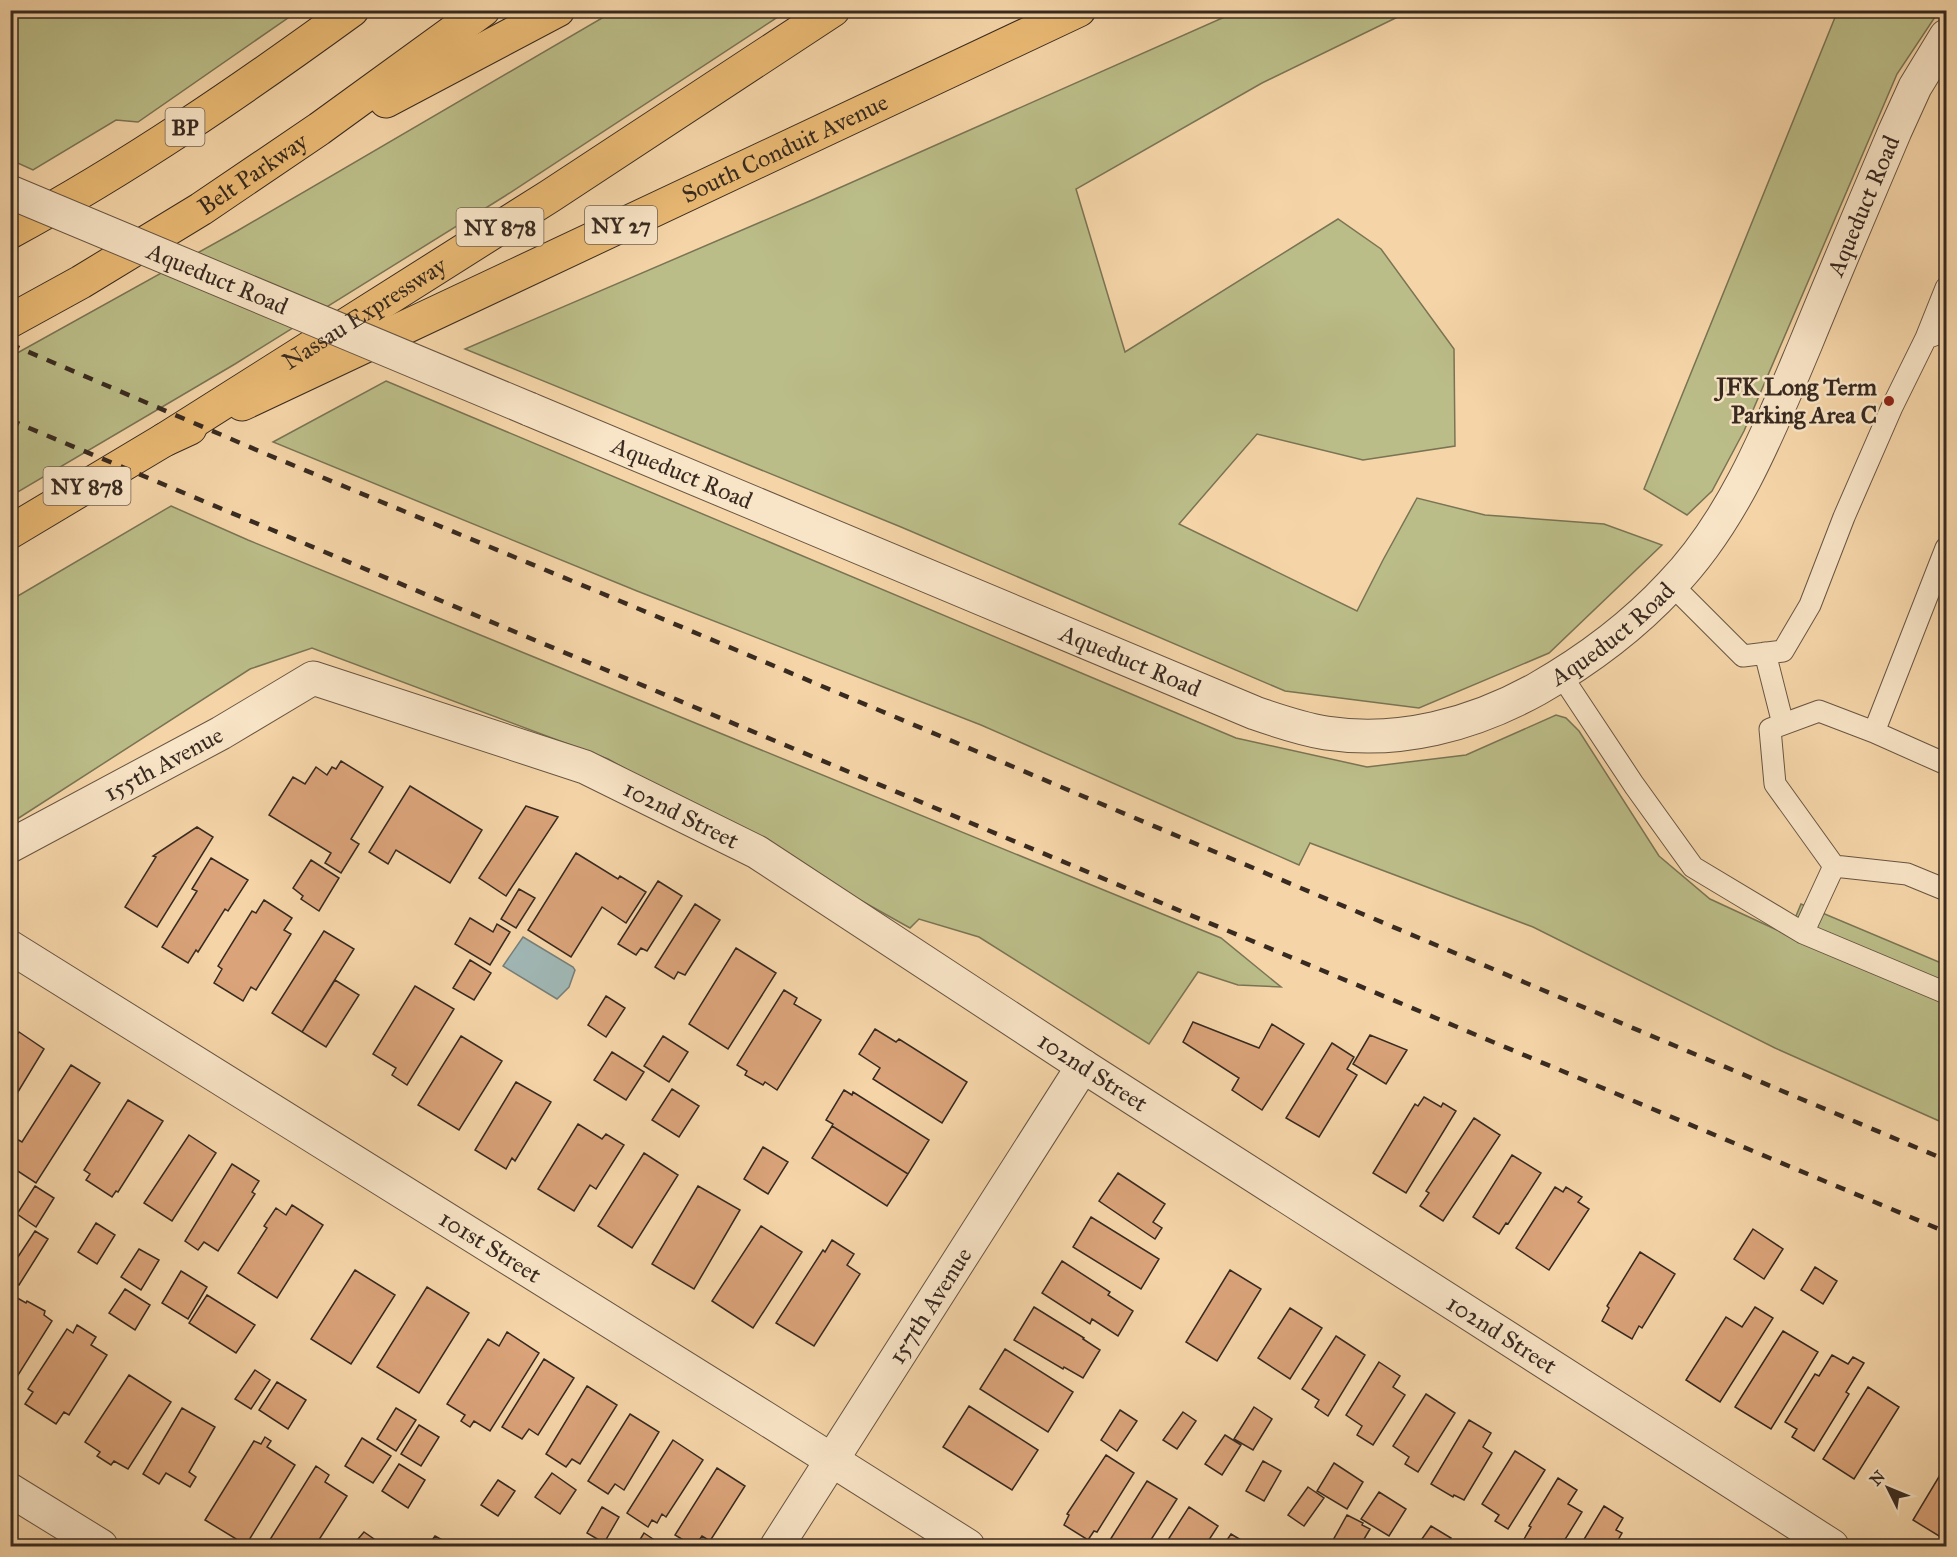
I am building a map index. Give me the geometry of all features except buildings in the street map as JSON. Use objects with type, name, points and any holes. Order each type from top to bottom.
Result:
[{"type":"highway","name":"BP","points":[[10,232],[92,186],[156,146],[280,63],[352,10]]},
{"type":"highway","name":"Belt Parkway","points":[[10,321],[81,282],[201,209],[319,129],[483,10]]},
{"type":"highway","points":[[262,167],[558,10]]},
{"type":"highway","name":"Nassau Expressway","points":[[10,532],[164,440],[550,196],[833,10]]},
{"type":"highway","name":"South Conduit Avenue","points":[[164,440],[1079,10]]},
{"type":"street","name":"Aqueduct Road","points":[[10,192],[1214,697],[1289,724],[1323,733],[1378,737],[1406,735],[1454,724],[1495,710],[1526,696],[1561,675],[1624,629],[1672,585],[1700,550],[1724,514],[1768,434],[1895,131],[1915,87],[1947,36]]},
{"type":"street","name":"155th Avenue","points":[[10,846],[220,733],[313,678]]},
{"type":"street","name":"102nd Street","points":[[313,678],[585,767],[757,852],[1083,1065],[1832,1546]]},
{"type":"street","name":"101st Street","points":[[10,947],[968,1546]]},
{"type":"street","name":"157th Avenue","points":[[777,1546],[1083,1065]]},
{"type":"street","points":[[10,1490],[101,1546]]},
{"type":"lane","points":[[1672,585],[1743,656],[1783,651],[1810,605],[1857,487],[1947,288]]},
{"type":"lane","points":[[1926,338],[1947,331]]},
{"type":"lane","points":[[1874,732],[1947,548]]},
{"type":"lane","points":[[1765,653],[1784,724]]},
{"type":"lane","points":[[1561,675],[1634,785],[1693,867],[1803,933],[1947,993]]},
{"type":"lane","points":[[1947,764],[1819,711],[1770,729],[1775,784],[1834,866],[1907,874],[1947,890]]},
{"type":"lane","points":[[1803,933],[1834,866]]},
{"type":"green space","points":[[1838,10],[1939,11],[1897,74],[1744,431],[1712,491],[1687,515],[1644,489]]},
{"type":"green space","points":[[10,11],[298,11],[138,122],[116,120],[33,170],[11,160]]},
{"type":"green space","points":[[614,11],[787,11],[505,196],[235,364],[11,496],[10,357],[237,231]]},
{"type":"green space","points":[[1238,11],[1410,11],[1262,83],[1076,189],[1125,352],[1338,219],[1381,249],[1454,349],[1455,446],[1363,460],[1257,434],[1179,524],[1357,611],[1417,498],[1485,515],[1604,524],[1662,545],[1549,653],[1419,708],[1285,691],[901,527],[465,349],[812,200]]},
{"type":"green space","points":[[386,381],[1236,738],[1367,767],[1466,755],[1556,715],[1566,718],[1579,731],[1659,856],[1710,899],[1788,935],[1801,904],[1946,965],[1946,1124],[1775,1048],[1533,927],[1310,843],[1299,865],[981,725],[637,591],[273,442]]},
{"type":"green space","points":[[171,506],[248,540],[1221,938],[1281,987],[1238,985],[1198,972],[1149,1044],[979,937],[919,919],[910,928],[608,759],[312,648],[250,669],[11,823],[11,600]]},
{"type":"water","points":[[523,937],[575,970],[569,987],[557,999],[503,966]]},
{"type":"railway","points":[[10,344],[266,454],[1946,1160]]},
{"type":"railway","points":[[10,420],[1946,1232]]},
{"type":"place","name":"JFK Long Term Parking Area C","points":[[1889,401]]}]
